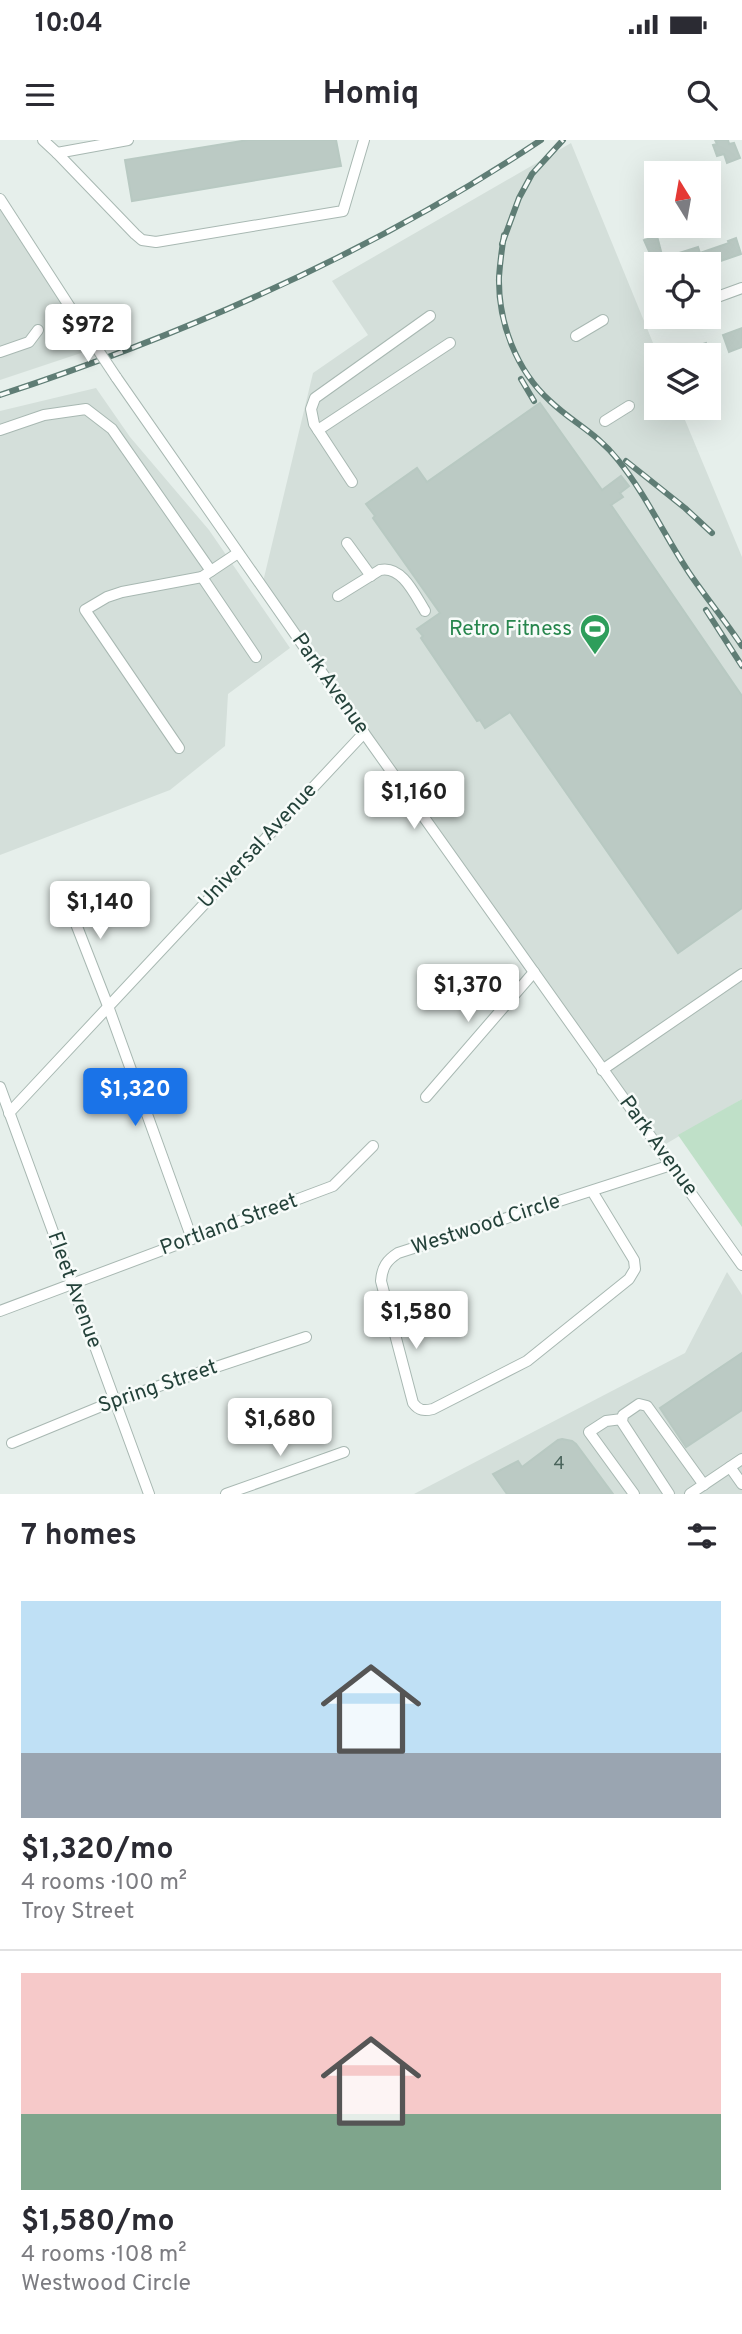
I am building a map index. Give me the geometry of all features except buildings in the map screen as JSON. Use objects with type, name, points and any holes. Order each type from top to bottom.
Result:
[{"type":"street","points":[[43,140],[135,234],[142,240],[156,242],[343,211],[364,140]]},
{"type":"street","points":[[57,153],[128,140]]},
{"type":"street","name":"Park Avenue","points":[[0,199],[116,377],[238,553],[742,1265]]},
{"type":"street","points":[[721,296],[742,288]]},
{"type":"street","points":[[352,482],[314,424],[311,409],[315,398],[430,316]]},
{"type":"street","points":[[576,336],[603,320]]},
{"type":"street","points":[[0,352],[29,342],[38,330]]},
{"type":"street","points":[[318,430],[450,343]]},
{"type":"street","points":[[605,421],[629,406]]},
{"type":"street","points":[[0,430],[44,415],[86,409],[112,429],[207,574],[256,657]]},
{"type":"street","points":[[347,543],[371,576]]},
{"type":"street","points":[[179,748],[85,610],[122,592],[207,574],[238,553]]},
{"type":"street","points":[[338,596],[387,569],[402,576],[425,611]]},
{"type":"street","name":"Universal Avenue","points":[[9,1113],[364,733]]},
{"type":"street","points":[[62,888],[108,1006],[192,1239]]},
{"type":"street","points":[[426,1097],[534,972]]},
{"type":"street","points":[[602,1070],[742,974]]},
{"type":"street","name":"Fleet Avenue","points":[[0,1087],[149,1494]]},
{"type":"street","name":"Portland Street","points":[[0,1311],[333,1186],[373,1146]]},
{"type":"street","name":"Westwood Circle","points":[[592,1191],[632,1255],[635,1264],[633,1274],[527,1361],[433,1409],[424,1411],[417,1408],[413,1403],[381,1281],[385,1264],[398,1253],[671,1165]]},
{"type":"street","name":"Spring Street","points":[[12,1443],[114,1401],[306,1337]]},
{"type":"street","points":[[634,1494],[589,1432],[606,1421],[622,1419],[639,1405],[648,1406],[704,1485]]},
{"type":"street","points":[[622,1419],[669,1494]]},
{"type":"street","points":[[226,1494],[344,1452]]},
{"type":"street","points":[[690,1494],[742,1459]]},
{"type":"street","points":[[730,1467],[742,1484]]},
{"type":"shaded area","points":[[571,143],[644,321],[644,329],[647,329],[653,343],[644,343],[644,420],[685,420],[742,557],[742,1099],[659,1148],[262,586],[313,373],[368,335],[332,281]]},
{"type":"shaded area","points":[[0,199],[96,348],[0,380]]},
{"type":"shaded area","points":[[96,388],[130,437],[209,530],[290,648],[228,694],[225,746],[170,790],[0,855],[0,411]]},
{"type":"shaded area","points":[[727,1272],[742,1295],[742,1494],[414,1494],[685,1353]]},
{"type":"green space","points":[[742,1099],[742,1227],[678,1135]]},
{"type":"railway","points":[[0,395],[141,345],[279,286],[413,218],[541,140]]},
{"type":"railway","points":[[502,244],[519,198],[532,174],[563,140]]},
{"type":"railway","points":[[504,235],[499,277],[502,311],[511,344],[519,360],[538,389],[602,442],[618,460],[692,577],[742,646]]},
{"type":"railway","points":[[521,379],[534,401]]},
{"type":"railway","points":[[626,461],[712,533]]},
{"type":"railway","points":[[706,610],[742,666]]},
{"type":"place","name":"Retro Fitness","points":[[595,656]]}]
